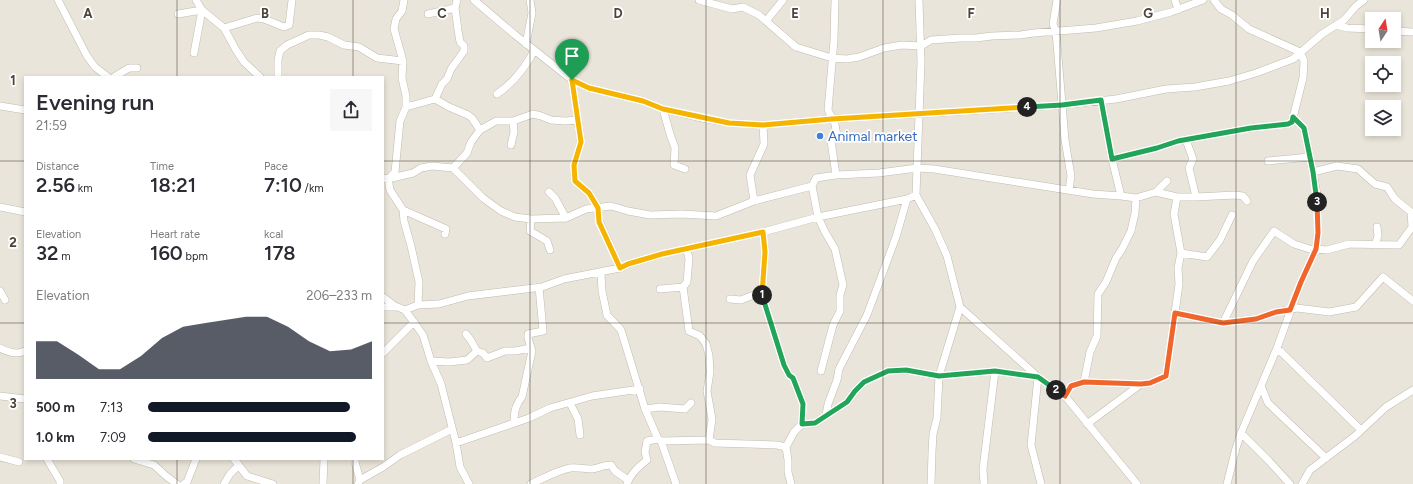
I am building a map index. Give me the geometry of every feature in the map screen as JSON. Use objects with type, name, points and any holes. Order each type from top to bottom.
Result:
[{"type":"street","points":[[58,0],[87,56],[95,67],[107,76]]},
{"type":"street","points":[[196,0],[202,10],[224,28],[244,62],[259,76]]},
{"type":"street","points":[[224,28],[257,18],[264,19],[284,27],[289,25],[292,0]]},
{"type":"street","points":[[386,178],[395,172],[400,121],[406,107],[406,96],[402,78],[403,61],[394,30],[396,19],[402,11],[404,0]]},
{"type":"street","points":[[435,99],[451,69],[464,51],[464,46],[460,42],[455,8],[458,0]]},
{"type":"street","points":[[474,0],[526,44],[572,80],[589,88],[643,101],[663,109],[729,123],[763,125],[919,113],[1062,105],[1116,99],[1166,89],[1195,87],[1229,81],[1256,73],[1293,59],[1300,52],[1344,20],[1356,6],[1364,0]]},
{"type":"street","points":[[526,44],[532,13],[530,0]]},
{"type":"street","points":[[700,0],[732,9],[743,3],[796,47],[832,58],[847,59],[859,57],[884,48],[902,45],[921,46],[931,40],[1020,35],[1096,28],[1137,21],[1178,10],[1204,0]]},
{"type":"street","points":[[766,21],[783,0]]},
{"type":"street","points":[[835,0],[834,40],[828,110],[835,124],[836,136],[831,141],[836,175]]},
{"type":"street","points":[[919,0],[921,46],[916,195],[935,229],[947,256],[960,307],[939,376],[937,418],[933,434],[931,484]]},
{"type":"street","points":[[1057,0],[1053,24],[1056,32],[1065,140],[1071,176],[1069,190]]},
{"type":"street","points":[[1175,0],[1178,10]]},
{"type":"street","points":[[1112,159],[1157,148],[1178,141],[1251,128],[1288,124],[1292,122],[1303,78],[1304,61],[1300,52],[1249,29],[1232,15],[1221,9],[1214,0]]},
{"type":"street","points":[[428,14],[455,8]]},
{"type":"street","points":[[178,14],[202,10]]},
{"type":"street","points":[[194,53],[202,10]]},
{"type":"street","points":[[1336,25],[1347,28],[1365,29]]},
{"type":"street","points":[[1401,31],[1413,32]]},
{"type":"street","points":[[278,76],[278,60],[280,51],[287,45],[309,35],[323,36],[344,45],[359,47],[377,58],[403,61]]},
{"type":"street","points":[[496,94],[508,87],[527,64],[534,50]]},
{"type":"street","points":[[116,76],[128,68],[137,68]]},
{"type":"street","points":[[572,80],[581,142],[574,165],[575,181],[589,193],[598,208],[599,222],[620,268]]},
{"type":"street","points":[[406,107],[435,99],[468,115],[472,118],[480,130]]},
{"type":"street","points":[[1101,100],[1120,196]]},
{"type":"street","points":[[0,106],[24,110]]},
{"type":"street","points":[[663,109],[675,148],[674,165],[685,169]]},
{"type":"street","points":[[454,168],[467,153],[471,142],[480,130],[496,121],[513,121],[533,114],[551,120],[578,120]]},
{"type":"street","points":[[1227,484],[1241,433],[1277,348],[1301,282],[1316,250],[1318,214],[1313,172],[1304,128],[1293,117]]},
{"type":"street","points":[[511,144],[514,132],[513,121]]},
{"type":"street","points":[[754,201],[750,175],[764,144],[763,125]]},
{"type":"street","points":[[1186,140],[1193,159],[1189,168],[1196,197]]},
{"type":"street","points":[[1268,161],[1310,157]]},
{"type":"street","points":[[386,178],[413,173],[421,168],[432,166],[454,168],[483,198],[501,211],[514,217],[531,219],[566,218],[586,210],[611,206],[650,215],[682,214],[716,216],[754,201],[812,186]]},
{"type":"street","points":[[1223,323],[1253,261],[1274,231],[1294,244],[1316,250],[1327,250],[1349,244],[1375,246],[1399,245],[1412,227],[1411,212],[1395,199],[1387,187],[1375,184],[1358,169],[1337,166],[1313,172]]},
{"type":"street","points":[[821,371],[829,336],[840,311],[840,295],[843,285],[835,249],[818,217],[812,186],[816,178],[836,175],[879,174],[917,168],[934,169],[1023,184],[1093,194],[1136,198],[1156,192],[1167,181]]},
{"type":"street","points":[[386,178],[390,190],[403,210],[404,221],[417,271],[419,289],[418,305]]},
{"type":"street","points":[[549,192],[555,198],[566,218]]},
{"type":"street","points":[[1156,192],[1177,197],[1235,195],[1243,196],[1247,201]]},
{"type":"street","points":[[384,308],[402,309],[418,305],[439,304],[468,296],[539,287],[564,279],[620,268],[635,262],[686,248],[763,232],[818,217],[907,199],[916,195]]},
{"type":"street","points":[[1065,396],[1071,386],[1084,382],[1141,384],[1150,383],[1166,376],[1179,284],[1178,268],[1181,253],[1174,214],[1177,197]]},
{"type":"street","points":[[1084,382],[1090,352],[1097,336],[1098,294],[1106,282],[1116,258],[1131,231],[1135,213],[1136,198]]},
{"type":"street","points":[[826,414],[839,369],[867,315],[878,288],[896,237],[907,199]]},
{"type":"street","points":[[0,207],[24,212]]},
{"type":"street","points":[[403,210],[446,229],[445,234]]},
{"type":"street","points":[[1181,253],[1207,257],[1220,240],[1232,215]]},
{"type":"street","points":[[531,219],[530,231],[547,241],[550,250]]},
{"type":"street","points":[[1375,246],[1378,236],[1377,228]]},
{"type":"street","points":[[763,232],[765,252],[762,295],[784,365],[789,375],[793,378],[803,404],[802,424]]},
{"type":"street","points":[[660,289],[683,287],[687,282],[689,258],[686,248]]},
{"type":"street","points":[[601,272],[602,291],[607,315],[621,330],[646,409],[676,484]]},
{"type":"street","points":[[1175,313],[1223,323],[1256,319],[1276,312],[1290,310],[1310,309],[1329,312],[1356,307],[1383,277],[1413,301]]},
{"type":"street","points":[[514,423],[514,412],[518,401],[522,397],[532,351],[528,334],[543,331],[539,287]]},
{"type":"street","points":[[683,287],[690,331],[700,336],[706,344],[709,355],[710,372],[707,391],[712,419],[709,440]]},
{"type":"street","points":[[0,290],[5,300]]},
{"type":"street","points":[[730,299],[741,300],[751,296],[762,295]]},
{"type":"street","points":[[384,298],[402,309],[423,335],[431,361],[441,384],[456,443],[460,467],[469,484]]},
{"type":"street","points":[[960,307],[1038,377],[1065,396],[1137,484]]},
{"type":"street","points":[[384,352],[414,322]]},
{"type":"street","points":[[466,334],[477,351],[483,353],[487,358],[505,351],[516,351],[531,348]]},
{"type":"street","points":[[0,348],[21,353],[24,352]]},
{"type":"street","points":[[1277,348],[1360,430]]},
{"type":"street","points":[[431,361],[449,362],[467,360],[477,351]]},
{"type":"street","points":[[791,484],[788,472],[786,446],[794,432],[802,424],[815,423],[826,414],[847,402],[864,382],[888,371],[906,370],[939,376],[995,371],[1038,377]]},
{"type":"street","points":[[984,484],[983,469],[995,371]]},
{"type":"street","points":[[1038,377],[1031,445],[1041,484]]},
{"type":"street","points":[[1087,424],[1141,384]]},
{"type":"street","points":[[1261,386],[1268,402],[1326,458]]},
{"type":"street","points":[[456,443],[529,418],[550,408],[592,396],[640,389]]},
{"type":"street","points":[[1302,484],[1310,470],[1386,407],[1413,390]]},
{"type":"street","points":[[0,396],[24,399]]},
{"type":"street","points":[[570,403],[578,419],[580,435]]},
{"type":"street","points":[[646,409],[660,407],[685,409],[690,403]]},
{"type":"street","points":[[355,460],[359,482],[400,455],[452,429]]},
{"type":"street","points":[[1241,433],[1270,461],[1290,484]]},
{"type":"street","points":[[531,484],[556,472],[571,468],[594,468],[606,465],[611,465],[615,471],[628,482],[640,465],[647,460],[645,452],[647,441],[709,440],[715,444],[786,446]]},
{"type":"street","points":[[0,457],[20,462]]},
{"type":"street","points":[[48,460],[60,481],[60,484]]},
{"type":"street","points":[[138,460],[154,464],[166,476],[178,484]]},
{"type":"street","points":[[184,484],[187,482],[196,460]]},
{"type":"street","points":[[235,460],[247,476],[256,482],[273,484]]},
{"type":"street","points":[[323,484],[324,460]]},
{"type":"street","points":[[224,484],[230,474],[238,466]]},
{"type":"shaded area","points":[[0,0],[1413,0],[1413,484],[0,484]]},
{"type":"place","name":"Animal market","points":[[820,136]]},
{"type":"route","points":[[572,80],[589,88],[643,101],[663,109],[729,123],[763,125],[832,119],[1062,105],[1101,100],[1112,159],[1157,148],[1178,141],[1251,128],[1288,124],[1292,122],[1293,117],[1304,128],[1313,172],[1318,214],[1316,251],[1301,282],[1290,310],[1276,312],[1256,319],[1223,323],[1175,313],[1166,376],[1150,383],[1084,382],[1071,386],[1065,396],[1038,377],[995,371],[939,376],[906,370],[888,371],[864,382],[847,402],[826,414],[815,423],[802,424],[803,404],[793,378],[789,375],[784,365],[762,295],[765,252],[763,232],[662,254],[628,264],[620,268],[599,222],[598,208],[589,193],[575,181],[574,165],[581,142],[572,80]]}]
